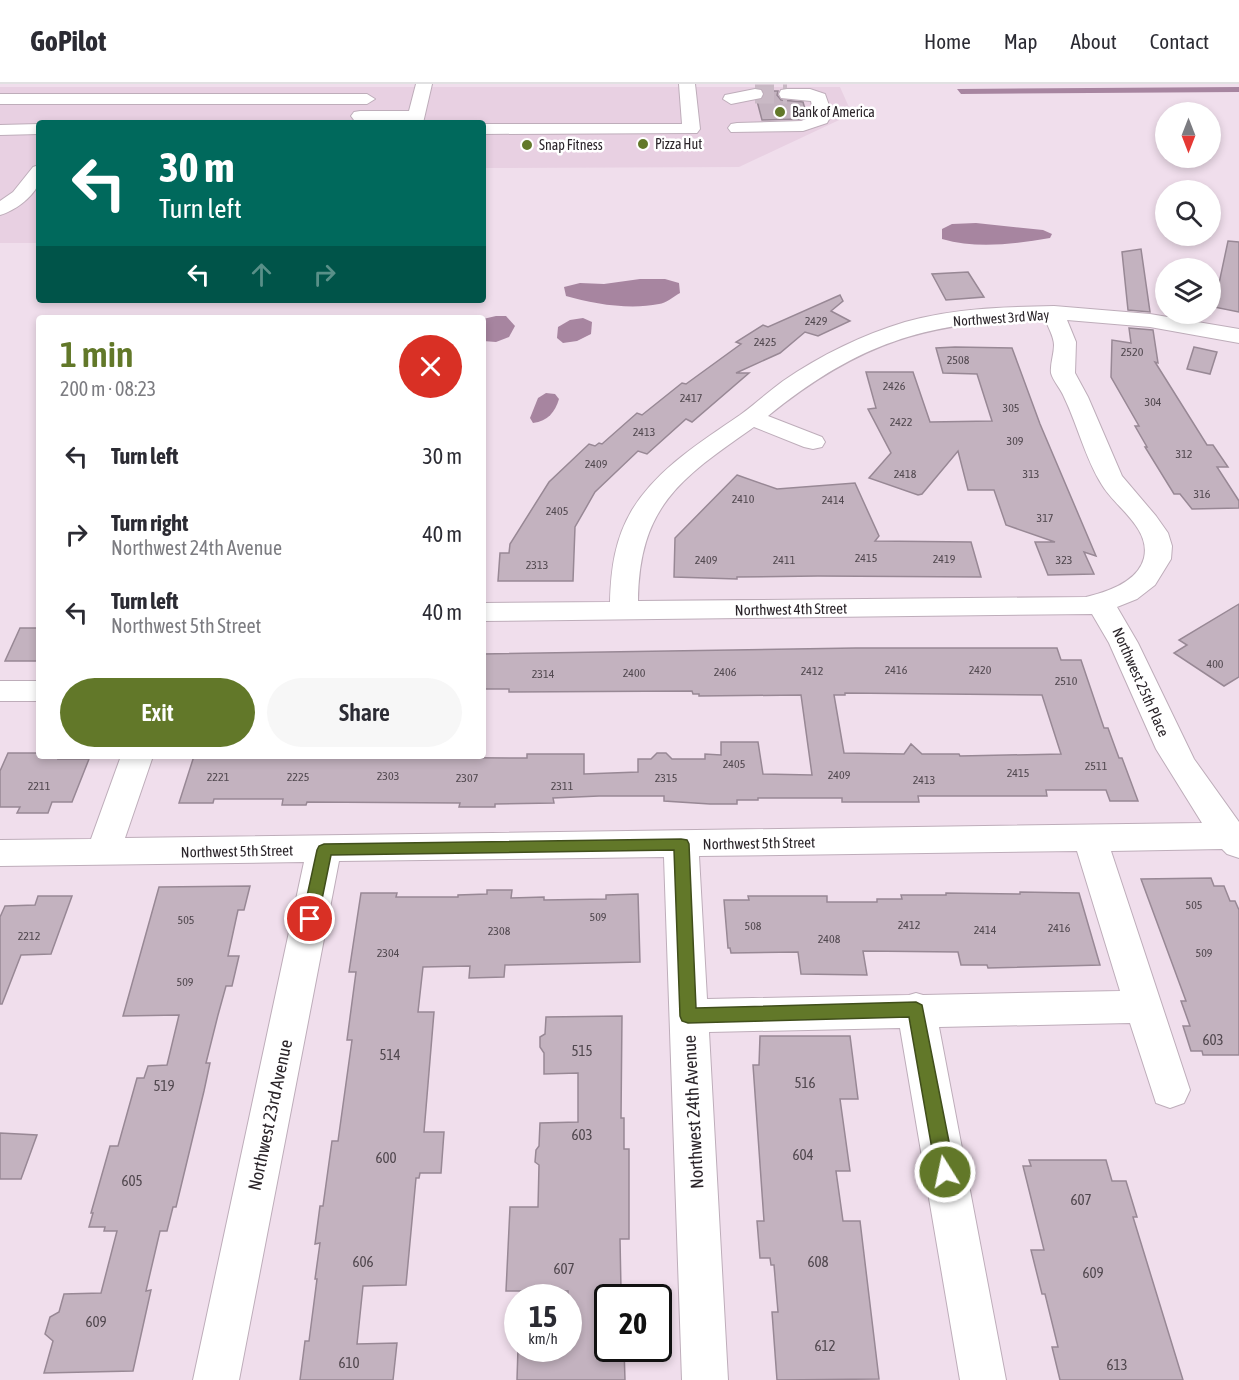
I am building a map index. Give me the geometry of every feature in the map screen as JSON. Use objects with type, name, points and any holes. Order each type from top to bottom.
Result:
[{"type":"street","points":[[360,116],[415,120],[424,84]]},
{"type":"street","points":[[486,129],[691,129],[687,84]]},
{"type":"street","points":[[71,115],[80,92]]},
{"type":"street","points":[[0,99],[80,92],[367,99]]},
{"type":"street","points":[[731,99],[755,94]]},
{"type":"street","points":[[737,128],[803,126],[821,119],[823,114],[819,98],[810,94],[787,94]]},
{"type":"street","points":[[0,130],[36,129]]},
{"type":"street","points":[[0,209],[20,196],[36,175]]},
{"type":"street","points":[[1054,314],[1065,342],[1063,373],[1076,397],[1113,486],[1150,525],[1157,538],[1159,550],[1158,560],[1145,581],[1117,598],[1099,603]]},
{"type":"street","name":"Northwest 3rd Way","points":[[624,610],[628,552],[646,507],[664,484],[793,385],[832,361],[874,340],[930,324],[978,316],[1054,314],[1126,317],[1167,322],[1239,336]]},
{"type":"street","points":[[751,418],[813,442]]},
{"type":"street","name":"Northwest 4th Street","points":[[486,612],[1086,606],[1099,603]]},
{"type":"street","name":"Northwest 25th Place","points":[[1099,603],[1124,640],[1176,757],[1198,794],[1235,841]]},
{"type":"street","points":[[0,691],[36,691]]},
{"type":"street","points":[[103,852],[136,759]]},
{"type":"street","points":[[1090,839],[1170,1090]]},
{"type":"street","name":"Northwest 5th Street","points":[[0,853],[1090,839],[1235,841]]},
{"type":"street","name":"Northwest 24th Avenue","points":[[681,844],[705,1380]]},
{"type":"street","name":"Northwest 23rd Avenue","points":[[216,1380],[324,850]]},
{"type":"street","points":[[688,1016],[1144,1007]]},
{"type":"street","points":[[916,1010],[983,1380]]},
{"type":"shaded area","points":[[0,87],[840,87],[852,114],[739,167],[486,168],[486,120],[36,120],[36,243],[0,243]]},
{"type":"shaded area","points":[[1239,87],[1239,92],[961,94],[957,89]]},
{"type":"shaded area","points":[[976,223],[1043,230],[1052,234],[1050,238],[996,245],[969,244],[942,239],[942,229],[952,224]]},
{"type":"shaded area","points":[[640,279],[665,279],[679,283],[680,293],[662,303],[648,306],[624,306],[600,304],[566,296],[564,287],[580,283],[604,284]]},
{"type":"shaded area","points":[[506,316],[515,326],[509,337],[496,342],[486,341],[486,318]]},
{"type":"shaded area","points":[[583,318],[592,322],[591,334],[577,341],[563,343],[557,338],[558,327],[570,320]]},
{"type":"shaded area","points":[[546,393],[555,394],[559,399],[557,404],[547,418],[533,423],[530,418],[538,398]]},
{"type":"building","name":"Bank of America","points":[[764,91],[778,91],[777,95],[781,100],[803,102],[807,116],[801,119],[762,120],[757,101],[763,99]]},
{"type":"building","points":[[1228,241],[1239,242],[1239,312],[1221,308],[1221,274]]},
{"type":"building","points":[[1141,249],[1150,312],[1128,310],[1122,252]]},
{"type":"building","points":[[968,272],[984,297],[946,300],[932,274]]},
{"type":"building","points":[[840,295],[843,301],[831,311],[850,321],[818,336],[805,332],[780,353],[736,373],[749,373],[692,422],[686,419],[647,454],[638,451],[595,492],[575,527],[573,581],[498,581],[500,553],[509,553],[510,544],[549,482],[589,444],[595,446],[602,444],[637,413],[642,415],[682,383],[686,384],[741,344],[736,342],[763,325],[768,327]]},
{"type":"building","points":[[1129,328],[1153,330],[1158,363],[1155,362],[1207,445],[1213,445],[1228,467],[1217,467],[1239,501],[1239,508],[1192,509],[1180,494],[1174,494],[1145,447],[1147,447],[1135,426],[1139,426],[1111,377],[1112,340],[1131,343]]},
{"type":"building","points":[[1194,347],[1217,352],[1210,374],[1187,369]]},
{"type":"building","points":[[936,348],[1012,348],[1040,424],[1096,556],[1084,552],[1094,574],[1048,575],[1035,542],[1055,542],[1006,525],[994,490],[968,490],[958,451],[922,494],[918,495],[869,478],[891,453],[868,409],[876,408],[866,372],[913,372],[930,422],[992,421],[977,374],[943,373]]},
{"type":"building","points":[[737,475],[777,489],[855,483],[879,536],[875,541],[971,542],[981,577],[818,576],[737,577],[737,579],[674,577],[675,538]]},
{"type":"building","points":[[1239,604],[1239,677],[1224,686],[1174,653],[1187,645],[1179,640]]},
{"type":"building","points":[[20,628],[36,628],[36,661],[5,661]]},
{"type":"building","points":[[856,648],[1057,648],[1061,660],[1081,660],[1104,728],[1108,728],[1119,758],[1122,758],[1138,801],[1110,801],[1106,790],[1046,790],[1047,796],[918,796],[919,802],[842,802],[842,798],[758,798],[758,800],[737,800],[737,804],[710,804],[664,801],[664,796],[599,796],[553,798],[554,803],[495,804],[495,807],[459,807],[460,803],[307,802],[306,805],[282,805],[283,799],[214,799],[213,803],[179,803],[193,759],[486,759],[527,758],[527,754],[584,754],[584,774],[638,772],[638,759],[651,759],[657,753],[666,753],[672,759],[705,759],[705,754],[721,755],[721,742],[758,742],[763,774],[812,775],[801,695],[699,696],[699,694],[693,694],[692,691],[509,692],[509,689],[486,689],[486,654]],"holes":[[[845,693],[1042,695],[1061,754],[960,756],[959,754],[922,754],[911,744],[904,754],[844,753],[834,695],[845,695]]]},
{"type":"building","points":[[8,753],[36,753],[36,759],[89,759],[72,802],[52,802],[48,813],[17,813],[20,807],[0,807],[0,771]]},
{"type":"building","points":[[1211,878],[1214,886],[1224,886],[1230,901],[1235,901],[1239,910],[1239,1055],[1203,1055],[1202,1051],[1191,1051],[1183,1026],[1190,1026],[1181,1001],[1186,1001],[1141,879]]},
{"type":"building","points":[[250,886],[244,910],[238,910],[228,956],[239,956],[232,986],[226,986],[218,1015],[206,1063],[210,1063],[204,1091],[176,1207],[173,1207],[167,1231],[160,1231],[146,1291],[151,1290],[133,1371],[44,1373],[53,1341],[45,1334],[50,1317],[59,1312],[64,1294],[101,1293],[117,1231],[104,1231],[105,1227],[89,1227],[93,1213],[91,1213],[110,1146],[118,1146],[137,1078],[144,1078],[148,1066],[167,1065],[179,1015],[123,1016],[159,887]]},
{"type":"building","points":[[487,890],[512,890],[511,898],[544,897],[544,900],[606,899],[606,895],[638,894],[640,962],[505,965],[504,977],[469,978],[470,966],[423,967],[418,1012],[434,1012],[424,1132],[444,1132],[441,1173],[420,1173],[419,1178],[416,1178],[406,1285],[363,1286],[357,1344],[397,1343],[393,1380],[300,1380],[305,1341],[309,1341],[317,1279],[315,1279],[320,1243],[315,1244],[320,1206],[323,1206],[332,1141],[338,1141],[352,1040],[347,1040],[356,972],[349,972],[361,893],[397,893],[396,897],[458,897],[458,895],[487,894]]},
{"type":"building","points":[[1020,892],[1079,893],[1100,965],[988,968],[987,965],[961,965],[958,952],[863,951],[867,975],[801,974],[798,952],[731,953],[728,948],[724,900],[749,900],[748,896],[827,896],[827,902],[877,902],[877,899],[902,899],[901,895],[1020,894]]},
{"type":"building","points":[[38,896],[72,896],[51,954],[21,955],[2,1004],[0,1004],[0,917],[5,906],[35,905]]},
{"type":"building","points":[[622,1016],[621,1118],[624,1118],[624,1149],[629,1149],[629,1239],[620,1239],[621,1284],[594,1284],[594,1362],[624,1362],[625,1380],[517,1380],[518,1362],[582,1362],[582,1284],[506,1284],[510,1207],[538,1207],[539,1165],[535,1162],[536,1150],[539,1146],[540,1123],[578,1122],[578,1073],[544,1074],[544,1053],[540,1047],[540,1037],[545,1034],[546,1017]]},
{"type":"building","points":[[760,1036],[850,1036],[858,1099],[840,1099],[850,1171],[836,1171],[843,1221],[860,1221],[879,1379],[777,1380],[772,1312],[778,1312],[774,1265],[771,1265],[770,1258],[760,1258],[757,1221],[764,1221],[753,1065],[759,1065]]},
{"type":"building","points":[[0,1133],[37,1135],[21,1179],[0,1179]]},
{"type":"building","points":[[1029,1160],[1106,1160],[1112,1181],[1126,1181],[1137,1217],[1133,1217],[1183,1380],[1060,1380],[1052,1347],[1058,1347],[1031,1250],[1044,1250],[1023,1166],[1031,1166]]},
{"type":"tunnel","points":[[755,94],[787,94]]},
{"type":"place","name":"Bank of America","points":[[780,112]]},
{"type":"place","name":"Pizza Hut","points":[[643,144]]},
{"type":"place","name":"Snap Fitness","points":[[527,145]]},
{"type":"route","points":[[310,919],[324,850],[681,844],[688,1016],[916,1010],[945,1172]]}]
